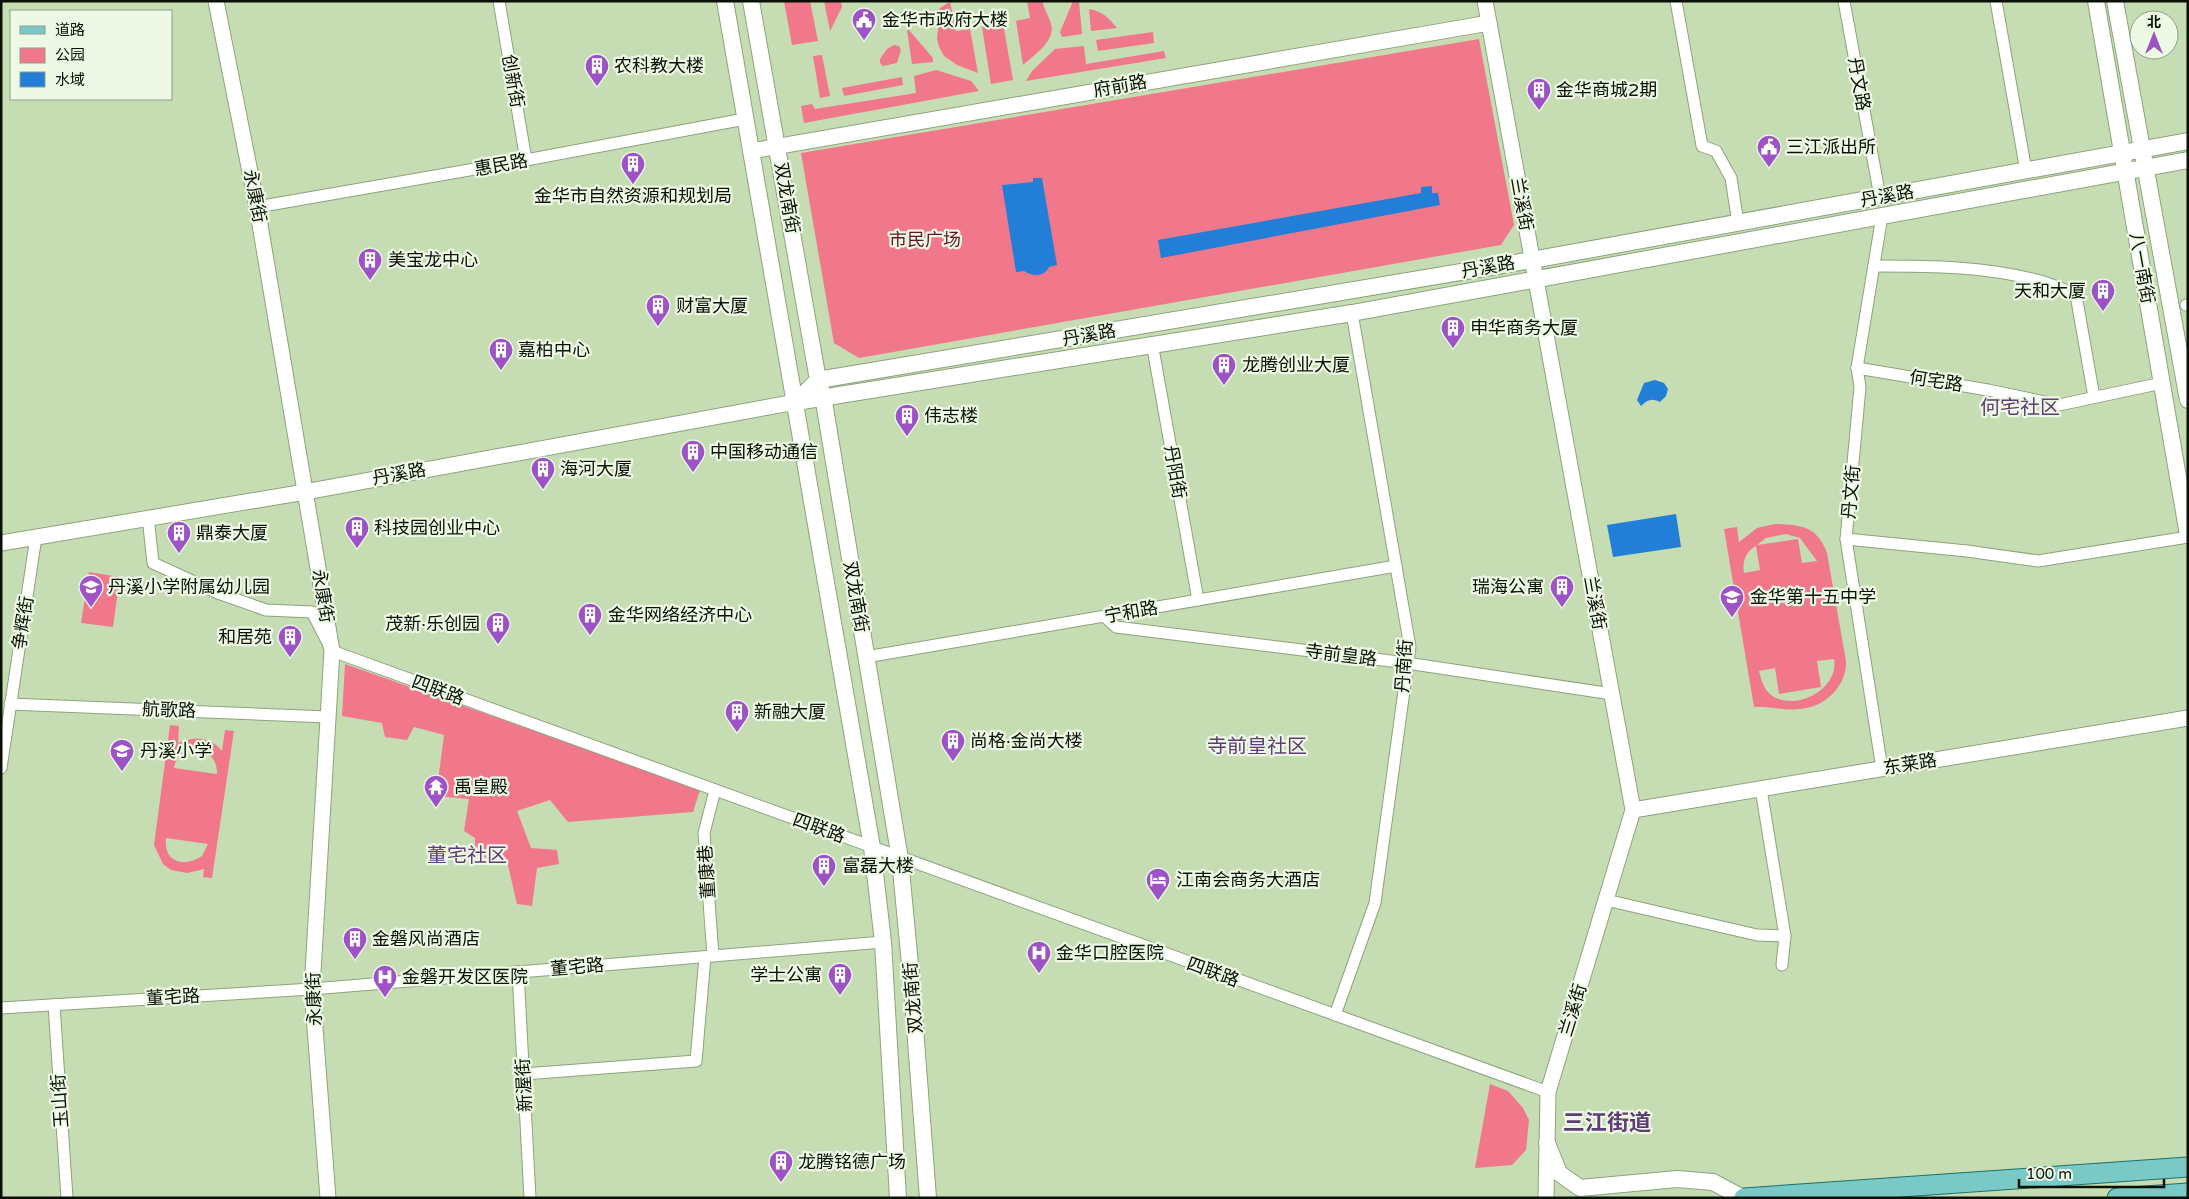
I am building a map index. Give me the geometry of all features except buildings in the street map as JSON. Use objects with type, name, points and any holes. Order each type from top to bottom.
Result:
[{"type":"main road","name":"双龙南街","points":[[725,1],[872,847],[883,942],[898,1198]]},
{"type":"main road","name":"双龙南街","points":[[751,1],[818,380],[823,396],[900,859],[928,1198]]},
{"type":"main road","name":"八一南街","points":[[2096,1],[2188,536]]},
{"type":"main road","name":"八一南街","points":[[2114,1],[2188,400]]},
{"type":"main road","name":"丹溪路","points":[[818,380],[1532,260],[2188,142]]},
{"type":"main road","name":"丹溪路","points":[[796,402],[823,396],[994,371],[1152,343],[1535,281],[2188,160]]},
{"type":"main road","points":[[796,402],[818,380]]},
{"type":"main road","points":[[1547,1143],[1559,1173],[1580,1188],[1677,1179],[1714,1182],[1744,1198],[2188,1167]]},
{"type":"main road","points":[[2125,1198],[2188,1193]]},
{"type":"street","name":"永康街","points":[[216,1],[258,207],[332,651],[312,989],[328,1198]]},
{"type":"street","name":"创新街","points":[[499,1],[526,160]]},
{"type":"street","name":"兰溪街","points":[[1485,1],[1633,810],[1548,1092],[1546,1198]]},
{"type":"street","points":[[1676,1],[1702,146],[1716,151],[1731,178],[1738,223]]},
{"type":"street","name":"丹文路","points":[[1844,1],[1880,197]]},
{"type":"street","points":[[1996,1],[2026,171]]},
{"type":"street","name":"府前路","points":[[751,150],[1489,23]]},
{"type":"street","name":"惠民路","points":[[258,207],[745,119]]},
{"type":"street","name":"丹文街","points":[[1882,216],[1857,368],[1860,387],[1846,539],[1882,769]]},
{"type":"street","points":[[1874,266],[1929,266],[1988,270],[2042,281],[2076,295],[2094,397]]},
{"type":"street","name":"丹南街","points":[[1335,1015],[1375,903],[1410,646],[1352,312]]},
{"type":"street","name":"丹阳街","points":[[1152,343],[1198,600]]},
{"type":"street","name":"何宅路","points":[[1857,368],[2059,404],[2162,382]]},
{"type":"street","name":"丹溪路","points":[[1,543],[305,492],[796,402]]},
{"type":"street","points":[[148,517],[153,562],[218,593],[266,610],[312,612],[332,651]]},
{"type":"street","points":[[1846,539],[1967,551],[2038,561],[2188,536]]},
{"type":"street","name":"争辉街","points":[[1,768],[36,537]]},
{"type":"street","name":"宁和路","points":[[866,658],[1396,566]]},
{"type":"street","name":"寺前皇路","points":[[1104,616],[1116,627],[1407,663],[1612,694]]},
{"type":"street","name":"四联路","points":[[332,651],[872,847],[900,859],[1548,1092]]},
{"type":"street","name":"航歌路","points":[[10,704],[328,717]]},
{"type":"street","name":"东莱路","points":[[1633,810],[2188,718]]},
{"type":"street","points":[[1762,789],[1785,936],[1782,965]]},
{"type":"street","name":"董康巷","points":[[524,1074],[696,1061],[709,956],[704,833],[715,790]]},
{"type":"street","points":[[1606,900],[1756,935],[1785,936]]},
{"type":"street","name":"董宅路","points":[[1,1008],[312,989],[883,942]]},
{"type":"street","name":"新渥街","points":[[518,972],[530,1198]]},
{"type":"street","name":"玉山街","points":[[54,1005],[67,1198]]},
{"type":"green space","points":[[784,1],[810,1],[818,41],[792,45]]},
{"type":"green space","points":[[824,1],[841,1],[842,7],[830,31]]},
{"type":"green space","points":[[1027,1],[1042,1],[1052,30],[1043,47],[1023,65],[1016,21],[1030,18]]},
{"type":"green space","points":[[1073,1],[1079,2],[1082,34],[1062,37],[1060,32]]},
{"type":"green space","points":[[950,2],[956,31],[970,29],[978,73],[957,65],[944,56],[939,47],[937,39],[940,8]]},
{"type":"green space","points":[[1089,9],[1098,11],[1117,28],[1091,31]]},
{"type":"green space","points":[[1003,23],[1013,80],[991,84],[982,27]]},
{"type":"green space","points":[[907,30],[933,58],[933,62],[912,64]]},
{"type":"green space","points":[[1153,32],[1154,43],[1098,51],[1096,40]]},
{"type":"green space","name":"市民广场","points":[[1479,39],[1514,225],[1501,245],[859,358],[834,343],[801,153]]},
{"type":"green space","points":[[894,45],[899,46],[901,50],[897,63],[883,66],[880,63],[880,59],[887,49]]},
{"type":"green space","points":[[1084,46],[1086,64],[1164,51],[1166,58],[1026,81],[1032,71],[1055,49]]},
{"type":"green space","points":[[822,55],[830,96],[820,98],[813,56]]},
{"type":"green space","points":[[936,70],[971,81],[979,91],[804,123],[801,106],[812,104],[815,109],[916,93],[914,76]]},
{"type":"green space","points":[[902,77],[903,85],[844,96],[842,88]]},
{"type":"green space","points":[[1775,524],[1800,526],[1813,532],[1818,537],[1827,553],[1846,661],[1845,670],[1843,679],[1833,694],[1826,700],[1809,707],[1783,709],[1754,707],[1724,529],[1737,527],[1739,542],[1757,528]],"holes":[[[1786,534],[1800,538],[1817,561],[1802,563],[1798,539],[1757,545],[1766,538]],[[1756,546],[1760,570],[1744,573],[1745,557]],[[1834,659],[1834,671],[1829,681],[1821,690],[1811,696],[1800,700],[1788,701],[1777,698],[1768,692],[1763,685],[1759,671],[1775,668],[1779,694],[1821,687],[1817,661]]]},
{"type":"green space","points":[[89,572],[120,577],[113,627],[81,623]]},
{"type":"green space","points":[[345,664],[700,790],[693,812],[568,822],[550,800],[517,811],[531,848],[557,850],[559,864],[537,868],[532,906],[517,904],[507,861],[475,855],[475,838],[464,831],[469,799],[436,796],[444,735],[414,727],[407,740],[385,737],[382,723],[342,716]]},
{"type":"green space","points":[[170,725],[179,726],[178,743],[196,738],[202,739],[212,742],[222,751],[225,730],[234,731],[212,878],[203,877],[204,869],[187,873],[171,870],[163,864],[154,845]],"holes":[[[195,750],[205,752],[212,757],[216,764],[217,774],[174,768],[176,760],[181,755]],[[166,838],[208,844],[202,856],[195,860],[182,862],[171,857],[168,853]]]},
{"type":"green space","points":[[1490,1084],[1508,1091],[1523,1108],[1529,1120],[1526,1150],[1512,1165],[1475,1168]]},
{"type":"water","points":[[1033,178],[1042,178],[1057,265],[1049,267],[1044,273],[1038,275],[1024,271],[1016,272],[1002,185],[1033,182]]},
{"type":"water","points":[[1432,186],[1432,193],[1438,193],[1440,205],[1161,258],[1158,240],[1421,193],[1421,187]]},
{"type":"water","points":[[1655,380],[1664,383],[1668,389],[1666,396],[1660,402],[1650,400],[1641,406],[1637,400],[1644,383]]},
{"type":"water","points":[[1676,514],[1681,547],[1613,557],[1607,525]]},
{"type":"place","name":"金华市政府大楼","points":[[864,41]]},
{"type":"place","name":"农科教大楼","points":[[597,87]]},
{"type":"place","name":"金华商城2期","points":[[1539,111]]},
{"type":"place","name":"三江派出所","points":[[1769,168]]},
{"type":"place","name":"金华市自然资源和规划局","points":[[633,185]]},
{"type":"place","name":"美宝龙中心","points":[[370,281]]},
{"type":"place","name":"天和大厦","points":[[2103,312]]},
{"type":"place","name":"财富大厦","points":[[658,327]]},
{"type":"place","name":"申华商务大厦","points":[[1453,349]]},
{"type":"place","name":"嘉柏中心","points":[[501,371]]},
{"type":"place","name":"龙腾创业大厦","points":[[1224,386]]},
{"type":"place","name":"伟志楼","points":[[907,437]]},
{"type":"place","name":"中国移动通信","points":[[693,473]]},
{"type":"place","name":"海河大厦","points":[[543,490]]},
{"type":"place","name":"科技园创业中心","points":[[357,549]]},
{"type":"place","name":"鼎泰大厦","points":[[179,554]]},
{"type":"place","name":"丹溪小学附属幼儿园","points":[[91,608]]},
{"type":"place","name":"瑞海公寓","points":[[1562,608]]},
{"type":"place","name":"金华第十五中学","points":[[1732,618]]},
{"type":"place","name":"金华网络经济中心","points":[[590,636]]},
{"type":"place","name":"茂新·乐创园","points":[[498,645]]},
{"type":"place","name":"和居苑","points":[[290,658]]},
{"type":"place","name":"新融大厦","points":[[737,733]]},
{"type":"place","name":"尚格·金尚大楼","points":[[953,762]]},
{"type":"place","name":"丹溪小学","points":[[122,772]]},
{"type":"place","name":"禹皇殿","points":[[436,808]]},
{"type":"place","name":"富磊大楼","points":[[824,887]]},
{"type":"place","name":"江南会商务大酒店","points":[[1158,901]]},
{"type":"place","name":"金磐风尚酒店","points":[[355,960]]},
{"type":"place","name":"金华口腔医院","points":[[1039,974]]},
{"type":"place","name":"学士公寓","points":[[840,996]]},
{"type":"place","name":"金磐开发区医院","points":[[385,998]]},
{"type":"place","name":"龙腾铭德广场","points":[[781,1183]]},
{"type":"district","name":"何宅社区","points":[[2020,408]]},
{"type":"district","name":"寺前皇社区","points":[[1257,747]]},
{"type":"district","name":"董宅社区","points":[[467,856]]},
{"type":"district","name":"三江街道","points":[[1607,1123]]}]
